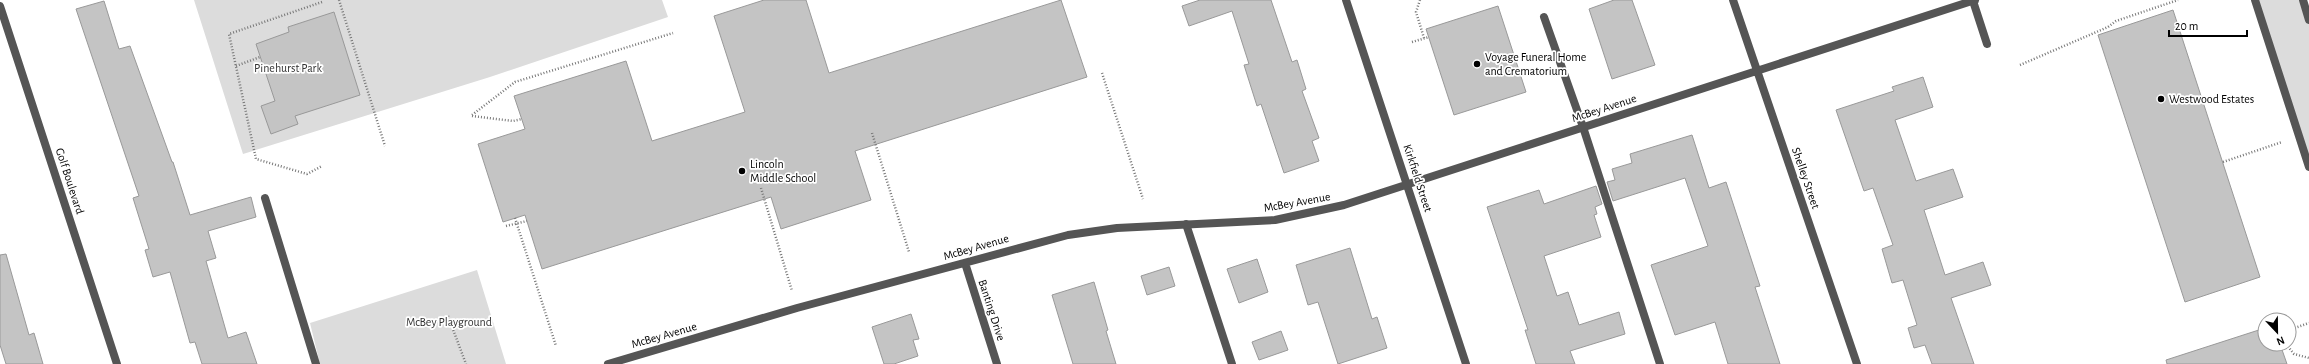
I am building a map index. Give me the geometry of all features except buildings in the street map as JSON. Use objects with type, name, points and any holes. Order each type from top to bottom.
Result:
[{"type":"street","name":"Kirkfield Street","points":[[1346,0],[1466,364]]},
{"type":"street","name":"Shelley Street","points":[[1733,0],[1857,364]]},
{"type":"street","name":"McBey Avenue","points":[[608,364],[797,308],[1068,235],[1117,228],[1253,222],[1298,216],[1344,205],[1974,0]]},
{"type":"street","points":[[1974,0],[1987,44]]},
{"type":"street","points":[[2255,0],[2309,167]]},
{"type":"street","points":[[2303,0],[2309,20]]},
{"type":"street","name":"Golf Boulevard","points":[[0,6],[117,364]]},
{"type":"street","points":[[1544,17],[1583,127],[1660,364]]},
{"type":"street","points":[[265,198],[316,364]]},
{"type":"street","points":[[1186,224],[1232,364]]},
{"type":"street","name":"Banting Drive","points":[[965,263],[997,364]]},
{"type":"path","points":[[339,0],[385,146]]},
{"type":"path","points":[[1420,0],[1416,12],[1424,38]]},
{"type":"path","points":[[2020,65],[2108,28],[2116,21],[2178,0]]},
{"type":"path","points":[[322,2],[229,34],[256,159],[307,174],[322,166]]},
{"type":"path","points":[[522,119],[513,122],[472,116],[515,82],[673,33]]},
{"type":"path","points":[[1412,42],[1429,37]]},
{"type":"path","points":[[236,66],[260,57]]},
{"type":"path","points":[[1102,73],[1143,199]]},
{"type":"path","points":[[872,133],[909,252]]},
{"type":"path","points":[[2223,162],[2285,141]]},
{"type":"path","points":[[761,188],[797,308]]},
{"type":"path","points":[[515,218],[556,346]]},
{"type":"path","points":[[506,226],[527,221]]},
{"type":"path","points":[[448,316],[466,364]]},
{"type":"path","points":[[2297,327],[2309,323]]},
{"type":"path","points":[[2295,352],[2300,357],[2309,358]]},
{"type":"green space","name":"Pinehurst Park","points":[[194,0],[662,0],[668,17],[490,77],[243,154]]},
{"type":"green space","points":[[2255,0],[2303,0],[2309,20],[2309,167]]},
{"type":"green space","name":"McBey Playground","points":[[477,270],[506,364],[320,364],[310,323]]},
{"type":"place","name":"Voyage Funeral Home and Crematorium","points":[[1477,64]]},
{"type":"place","name":"Westwood Estates","points":[[2161,99]]},
{"type":"place","name":"Lincoln Middle School","points":[[742,171]]}]
